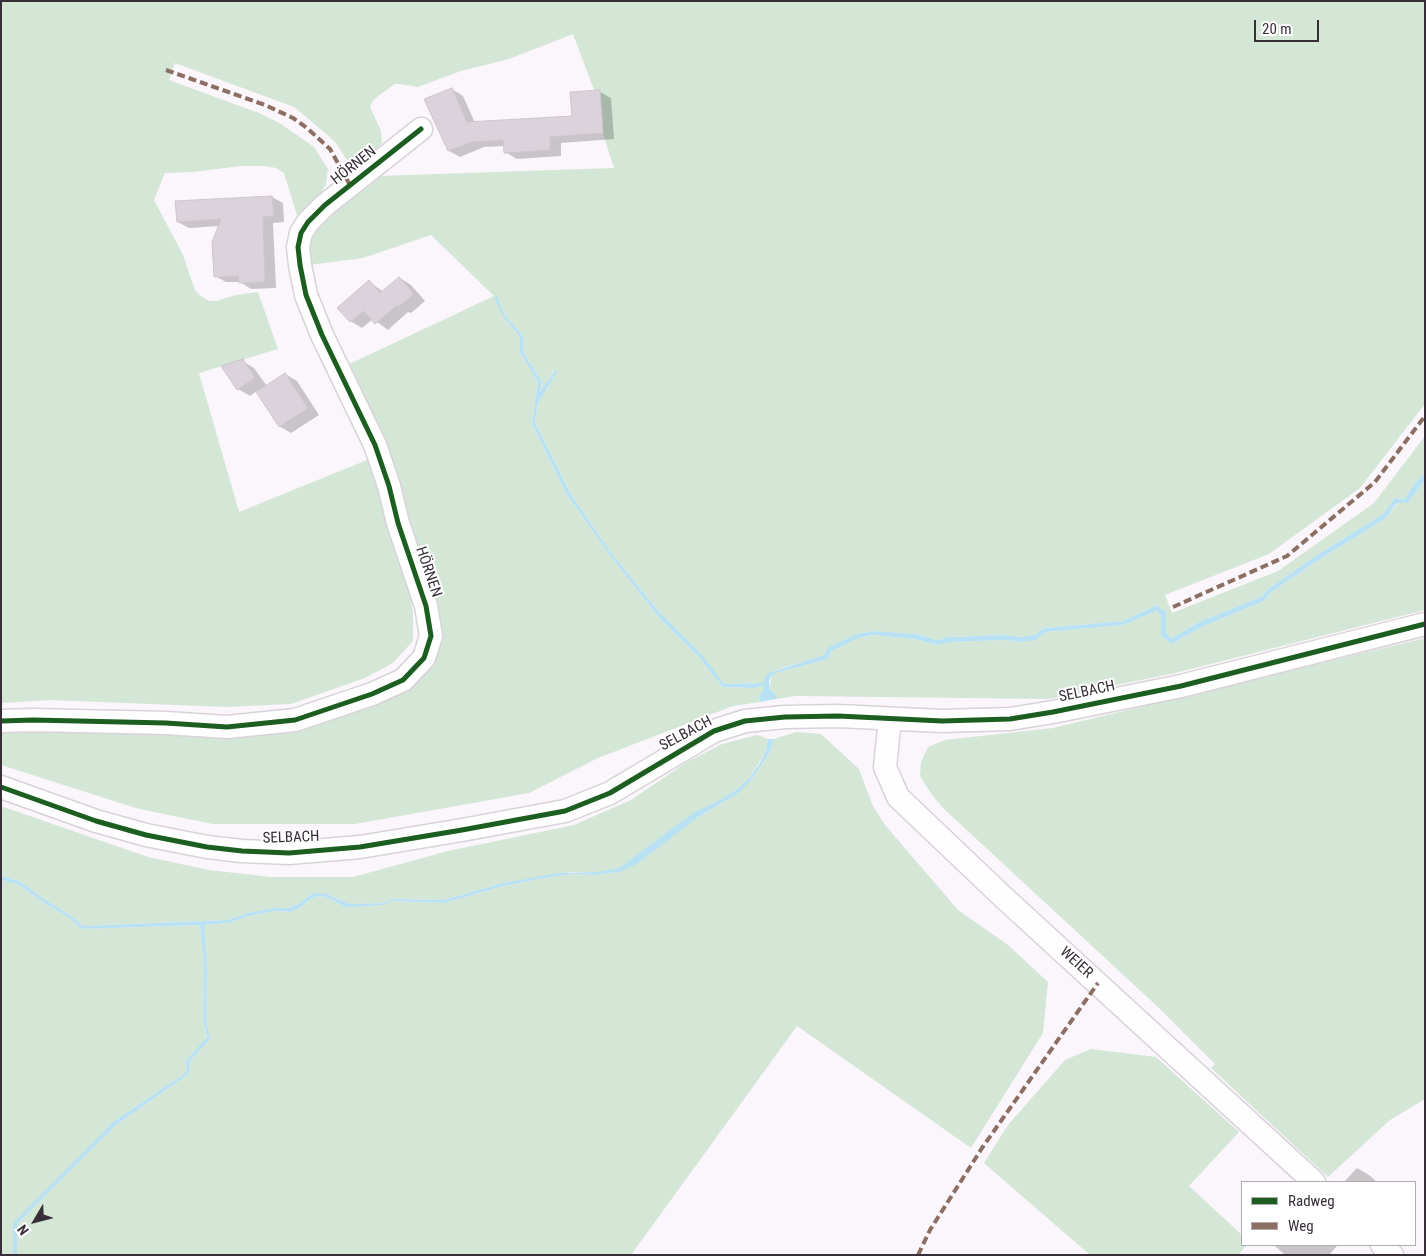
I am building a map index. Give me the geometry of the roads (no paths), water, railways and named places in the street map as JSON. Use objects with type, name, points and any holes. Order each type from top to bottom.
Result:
[{"type":"street","name":"HÖRNEN","points":[[1,721],[138,722],[227,727],[295,720],[372,694],[403,680],[424,658],[432,636],[426,606],[398,523],[389,486],[375,445],[322,335],[306,295],[298,247],[301,233],[308,222],[325,205],[421,129]]},
{"type":"street","name":"SELBACH","points":[[1,787],[96,821],[146,835],[207,847],[289,853],[360,847],[564,811],[610,793],[714,731],[745,721],[785,717],[838,716],[942,721],[1010,719],[1181,686],[1425,624]]},
{"type":"street","name":"WEIER","points":[[890,719],[885,767],[898,797],[1313,1181]]},
{"type":"street","points":[[1383,1246],[1392,1255]]},
{"type":"water","points":[[497,296],[506,317],[523,336],[523,352],[542,382],[540,392],[555,370],[557,372],[538,403],[535,423],[570,493],[612,554],[659,612],[702,655],[724,684],[764,683],[765,677],[769,673],[824,655],[829,647],[857,634],[872,631],[916,634],[937,640],[950,637],[1005,635],[1023,637],[1034,635],[1044,628],[1123,621],[1157,605],[1166,612],[1166,633],[1172,638],[1199,622],[1261,597],[1267,590],[1314,557],[1383,514],[1395,498],[1405,499],[1414,484],[1425,473],[1425,480],[1408,503],[1397,503],[1386,518],[1317,561],[1270,593],[1264,601],[1202,627],[1172,644],[1161,636],[1161,615],[1156,611],[1124,625],[1046,632],[1036,640],[1023,642],[1004,640],[951,642],[937,645],[915,639],[872,635],[859,638],[832,651],[828,659],[776,673],[771,676],[769,681],[770,689],[776,695],[776,699],[760,702],[759,696],[764,689],[763,686],[754,688],[723,687],[699,657],[661,620],[611,557],[567,495],[532,424],[538,382],[520,353],[520,337],[504,318],[494,297]]},
{"type":"water","points":[[768,739],[774,739],[770,752],[752,779],[738,793],[697,818],[637,864],[620,872],[596,875],[571,874],[539,879],[504,886],[444,903],[393,901],[383,905],[345,907],[326,897],[319,896],[312,898],[291,912],[276,911],[248,916],[229,923],[204,925],[207,970],[206,1021],[210,1039],[189,1062],[190,1071],[183,1078],[116,1125],[17,1224],[17,1255],[13,1255],[13,1223],[113,1122],[181,1076],[187,1070],[185,1062],[207,1037],[203,1021],[204,969],[200,925],[82,929],[68,917],[17,884],[1,880],[1,876],[19,881],[70,915],[83,926],[228,920],[247,913],[276,908],[289,908],[300,903],[310,895],[318,893],[327,894],[347,903],[357,904],[383,903],[393,899],[444,900],[503,883],[559,873],[596,872],[619,868],[693,813],[736,790],[750,777],[759,764],[766,751]]}]
